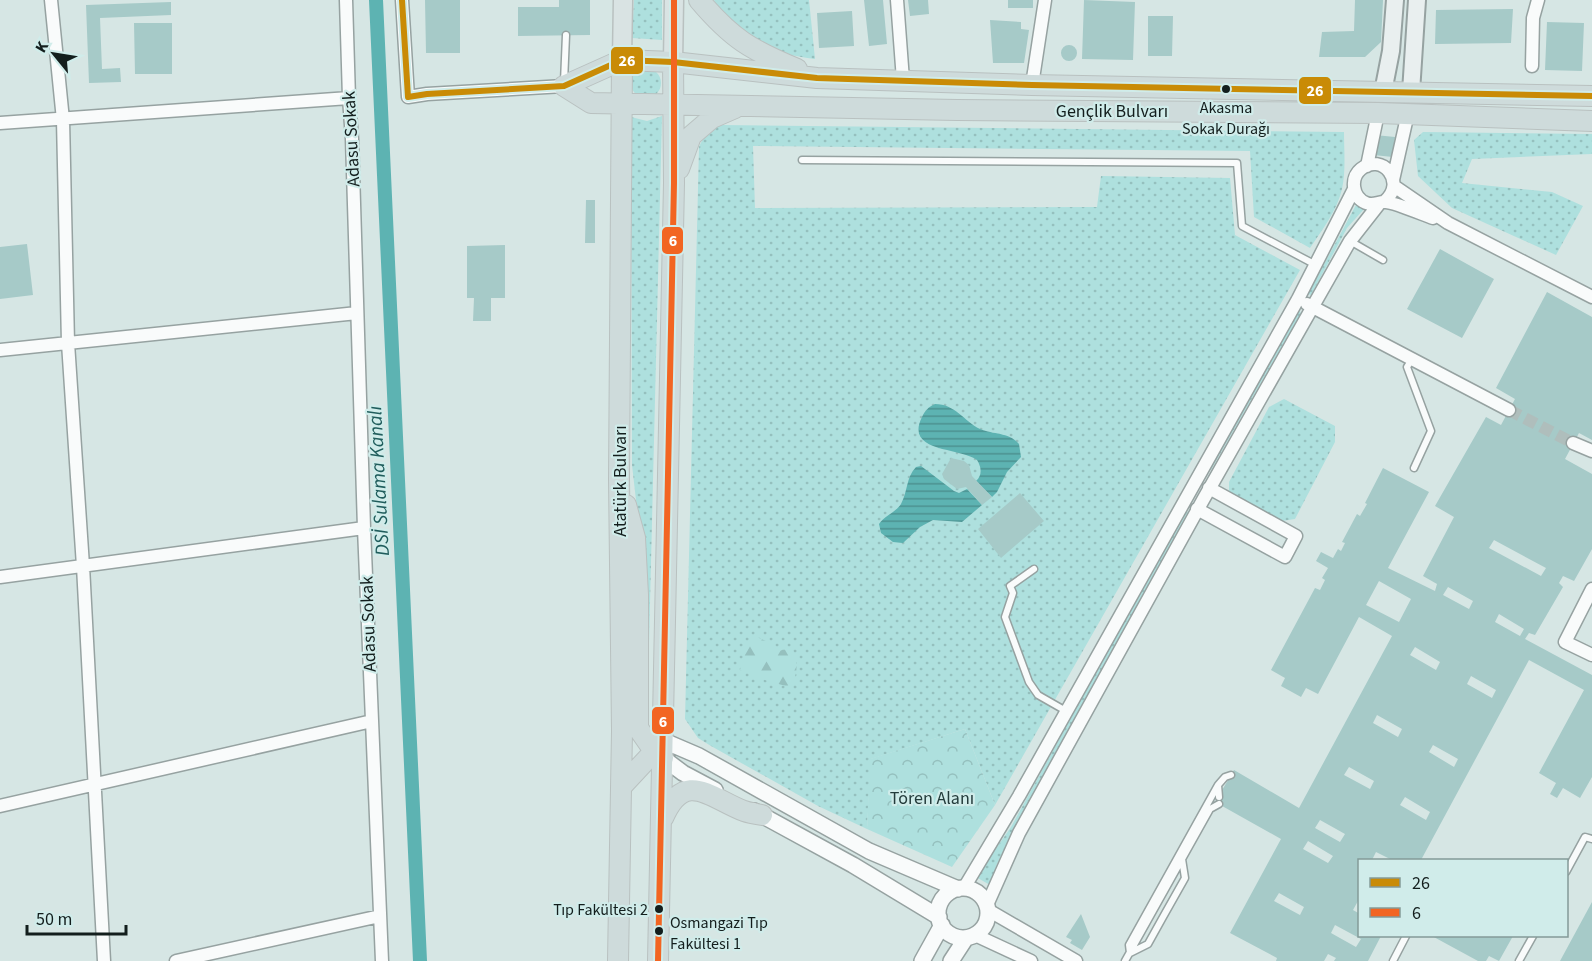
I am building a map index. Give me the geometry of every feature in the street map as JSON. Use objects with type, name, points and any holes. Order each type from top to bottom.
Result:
[{"type":"highway","points":[[699,0],[719,24],[736,39],[816,78]]},
{"type":"highway","name":"Gençlik Bulvarı","points":[[622,60],[673,62],[816,78],[1032,85],[1592,96]]},
{"type":"highway","points":[[564,86],[622,60]]},
{"type":"highway","name":"Atatürk Bulvarı","points":[[618,961],[622,786],[619,479],[622,60]]},
{"type":"highway","points":[[658,961],[662,820],[660,750],[674,183],[673,62]]},
{"type":"highway","name":"Gençlik Bulvarı","points":[[564,86],[591,103],[957,110],[1408,113],[1592,121]]},
{"type":"highway","points":[[1378,113],[1383,92]]},
{"type":"highway","points":[[1408,113],[1411,92]]},
{"type":"highway","points":[[674,183],[691,136],[712,117],[740,105]]},
{"type":"highway","points":[[619,479],[635,538],[638,595],[638,728],[660,750]]},
{"type":"highway","points":[[622,786],[660,750]]},
{"type":"highway","points":[[662,820],[668,807],[677,797],[687,791],[699,789],[745,812],[762,815]]},
{"type":"main road","name":"Atatürk Bulvarı","points":[[622,0],[622,60]]},
{"type":"main road","points":[[673,62],[674,0]]},
{"type":"main road","points":[[1383,92],[1391,51],[1395,0]]},
{"type":"main road","points":[[1411,92],[1417,0]]},
{"type":"street","points":[[51,0],[63,120],[68,343],[83,566],[104,961]]},
{"type":"street","name":"Adasu Sokak","points":[[346,0],[382,961]]},
{"type":"street","points":[[402,0],[408,97],[438,93],[564,86]]},
{"type":"street","points":[[897,0],[903,80]]},
{"type":"street","points":[[1032,85],[1045,0]]},
{"type":"street","points":[[1532,66],[1533,18],[1538,0]]},
{"type":"street","points":[[0,123],[349,98]]},
{"type":"street","points":[[922,961],[940,921],[939,908],[943,899],[950,892],[961,888],[1066,711],[1298,299],[1354,189],[1356,175],[1366,165],[1378,113]]},
{"type":"street","points":[[951,961],[970,936],[985,925],[987,908],[1019,833],[1312,307],[1350,242],[1389,197],[1408,113]]},
{"type":"street","points":[[1366,165],[1380,165],[1386,168],[1394,183],[1448,223],[1592,297]]},
{"type":"street","points":[[1354,189],[1366,203],[1382,203],[1448,223]]},
{"type":"street","points":[[1298,299],[1509,410]]},
{"type":"street","points":[[0,350],[357,313]]},
{"type":"street","points":[[1573,443],[1592,451]]},
{"type":"street","points":[[1189,492],[1296,536],[1285,557],[1203,499]]},
{"type":"street","points":[[0,577],[364,528]]},
{"type":"street","points":[[1592,588],[1565,642],[1592,655]]},
{"type":"street","points":[[0,806],[372,722]]},
{"type":"street","points":[[660,750],[683,773],[853,865],[940,921],[954,936],[970,936],[1031,961]]},
{"type":"street","points":[[660,750],[699,756],[869,851],[961,888],[970,889],[980,895],[987,908],[1076,961]]},
{"type":"street","points":[[176,961],[380,916]]},
{"type":"lane","points":[[564,86],[566,35]]},
{"type":"lane","points":[[802,160],[1238,163],[1242,226],[1316,264]]},
{"type":"lane","points":[[1350,242],[1383,260]]},
{"type":"lane","points":[[1412,359],[1407,367],[1431,431],[1414,468]]},
{"type":"lane","points":[[1034,569],[1010,586],[1013,593],[1005,617],[1033,689],[1045,701],[1066,711]]},
{"type":"lane","points":[[1130,953],[1129,945],[1218,785],[1225,777],[1231,775]]},
{"type":"lane","points":[[1218,785],[1219,797]]},
{"type":"lane","points":[[1125,961],[1210,808],[1219,804]]},
{"type":"lane","points":[[1568,868],[1585,837],[1592,839]]},
{"type":"lane","points":[[1130,953],[1148,944],[1169,907],[1185,878],[1182,859]]},
{"type":"lane","points":[[1393,961],[1405,937]]},
{"type":"lane","points":[[1520,961],[1532,937]]},
{"type":"green space","points":[[634,0],[662,0],[662,40],[632,38]]},
{"type":"green space","points":[[714,0],[809,0],[815,59],[780,52],[761,43],[727,17]]},
{"type":"green space","points":[[646,68],[657,72],[661,83],[657,94],[646,98],[635,94],[631,83],[635,72]]},
{"type":"green space","points":[[662,116],[647,725],[641,544],[632,465],[631,117],[647,121]]},
{"type":"green space","points":[[722,125],[1344,132],[1344,175],[1340,197],[1329,220],[1310,248],[1254,217],[1250,151],[753,146],[755,208],[1097,207],[1101,176],[1230,178],[1235,235],[1300,270],[995,805],[965,729],[871,759],[867,829],[818,806],[711,746],[698,738],[685,719],[699,147],[708,133]]},
{"type":"green space","points":[[1423,132],[1592,134],[1592,154],[1472,159],[1462,183],[1552,192],[1583,206],[1556,255],[1452,208],[1418,176],[1414,140]]},
{"type":"green space","points":[[1356,205],[1364,209],[1347,228],[1311,295],[1308,294]]},
{"type":"green space","points":[[1299,311],[1301,313],[1211,470],[1209,469]]},
{"type":"green space","points":[[1284,399],[1335,426],[1335,442],[1295,519],[1282,521],[1229,492],[1229,482],[1269,407]]},
{"type":"green space","points":[[1185,510],[1188,512],[1014,829],[997,864],[990,885],[976,877],[1011,827]]},
{"type":"green space","points":[[757,637],[770,643],[774,652],[792,648],[796,668],[795,678],[789,687],[740,670],[745,649]]},
{"type":"green space","name":"Tören Alanı","points":[[965,729],[995,805],[952,867],[867,829],[870,759]]},
{"type":"shaded area","points":[[935,404],[954,410],[980,429],[1011,437],[1019,444],[1021,457],[1007,472],[992,497],[976,481],[981,470],[977,460],[936,447],[921,437],[918,429],[922,417],[930,406]]},
{"type":"shaded area","points":[[921,466],[954,491],[959,493],[967,489],[982,505],[962,522],[933,520],[920,527],[903,543],[893,542],[881,533],[879,524],[901,504],[910,475],[916,467]]},
{"type":"building","points":[[425,0],[460,0],[460,53],[426,53]]},
{"type":"building","points":[[559,0],[590,0],[590,35],[518,36],[518,7],[559,7]]},
{"type":"building","points":[[864,0],[883,0],[887,44],[869,46]]},
{"type":"building","points":[[908,0],[928,0],[929,14],[910,16]]},
{"type":"building","points":[[1008,0],[1033,0],[1033,8],[1008,8]]},
{"type":"building","points":[[1084,0],[1135,2],[1133,60],[1082,59]]},
{"type":"building","points":[[1355,0],[1383,0],[1381,42],[1365,57],[1319,57],[1322,32],[1354,31]]},
{"type":"building","points":[[171,2],[171,15],[100,18],[102,69],[120,68],[121,82],[89,83],[86,5]]},
{"type":"building","points":[[1513,9],[1511,43],[1435,44],[1436,10]]},
{"type":"building","points":[[852,11],[854,46],[819,48],[817,13]]},
{"type":"building","points":[[1148,16],[1173,16],[1172,56],[1148,56]]},
{"type":"building","points":[[990,20],[1021,22],[1021,29],[1029,30],[1024,63],[993,63]]},
{"type":"building","points":[[1547,22],[1584,23],[1582,71],[1545,70]]},
{"type":"building","points":[[134,23],[172,23],[172,74],[135,74]]},
{"type":"building","points":[[1069,45],[1075,47],[1077,53],[1075,59],[1069,61],[1063,59],[1061,53],[1063,47]]},
{"type":"building","points":[[1375,135],[1395,137],[1393,157],[1373,155]]},
{"type":"building","points":[[586,200],[595,200],[595,243],[585,243]]},
{"type":"building","points":[[27,244],[33,295],[0,299],[0,247]]},
{"type":"building","points":[[505,245],[505,298],[491,298],[491,321],[473,321],[474,298],[467,298],[467,246]]},
{"type":"building","points":[[1440,249],[1494,279],[1462,338],[1407,309]]},
{"type":"building","points":[[1547,292],[1592,317],[1592,440],[1579,433],[1565,459],[1592,474],[1592,549],[1574,581],[1563,576],[1559,583],[1563,587],[1535,635],[1529,633],[1525,639],[1592,675],[1592,777],[1580,798],[1563,788],[1557,798],[1550,794],[1556,783],[1539,773],[1584,690],[1529,660],[1422,859],[1390,859],[1376,852],[1372,859],[1358,859],[1358,901],[1353,910],[1358,913],[1358,937],[1380,937],[1368,961],[1334,961],[1336,958],[1328,954],[1324,961],[1276,961],[1277,958],[1230,933],[1281,839],[1215,802],[1234,770],[1299,808],[1392,636],[1359,617],[1318,694],[1306,688],[1301,697],[1281,686],[1285,678],[1271,670],[1315,588],[1320,590],[1325,580],[1322,578],[1328,568],[1316,561],[1321,552],[1333,558],[1338,549],[1341,551],[1345,543],[1342,542],[1357,514],[1360,516],[1367,504],[1365,503],[1383,468],[1429,492],[1388,568],[1435,591],[1437,584],[1423,576],[1454,517],[1435,506],[1486,417],[1501,425],[1515,399],[1496,388]],"holes":[[[1494,540],[1546,568],[1541,576],[1489,548]],[[1379,581],[1411,599],[1399,622],[1366,605]],[[1448,587],[1473,601],[1469,609],[1443,595]],[[1499,614],[1524,629],[1520,636],[1495,622]],[[1415,647],[1440,662],[1436,670],[1410,655]],[[1471,676],[1496,690],[1492,698],[1467,684]],[[1377,715],[1402,729],[1398,737],[1373,723]],[[1433,745],[1458,759],[1454,767],[1429,752]],[[1349,767],[1374,781],[1370,789],[1344,775]],[[1405,797],[1430,812],[1426,820],[1400,805]],[[1320,820],[1345,834],[1340,842],[1315,828]],[[1308,841],[1333,856],[1328,863],[1303,849]],[[1279,893],[1304,907],[1300,915],[1274,901]],[[1335,925],[1361,939],[1356,947],[1331,933]]]},
{"type":"building","points":[[951,458],[964,461],[969,465],[972,476],[992,497],[982,505],[966,487],[957,489],[944,479],[942,474]]},
{"type":"building","points":[[1020,493],[1044,521],[1001,558],[978,529]]},
{"type":"building","points":[[1592,902],[1592,961],[1560,961]]},
{"type":"building","points":[[1081,914],[1090,937],[1082,950],[1070,943],[1072,940],[1066,937]]},
{"type":"building","points":[[1434,937],[1512,937],[1499,961],[1489,956],[1486,961],[1478,961]]},
{"type":"waterway","name":"DSİ Sulama Kanalı","points":[[376,0],[420,961]]},
{"type":"tunnel","points":[[1509,410],[1573,443]]},
{"type":"transit line","name":"26","points":[[402,0],[408,97],[564,86],[622,60],[673,62],[817,78],[1032,85],[1592,96]]},
{"type":"transit line","name":"6","points":[[658,961],[674,183],[674,0]]},
{"type":"place","name":"Akasma Sokak Durağı","points":[[1226,89]]},
{"type":"place","name":"Tıp Fakültesi 2","points":[[659,909]]},
{"type":"place","name":"Osmangazi Tıp Fakültesi 1","points":[[659,931]]}]
